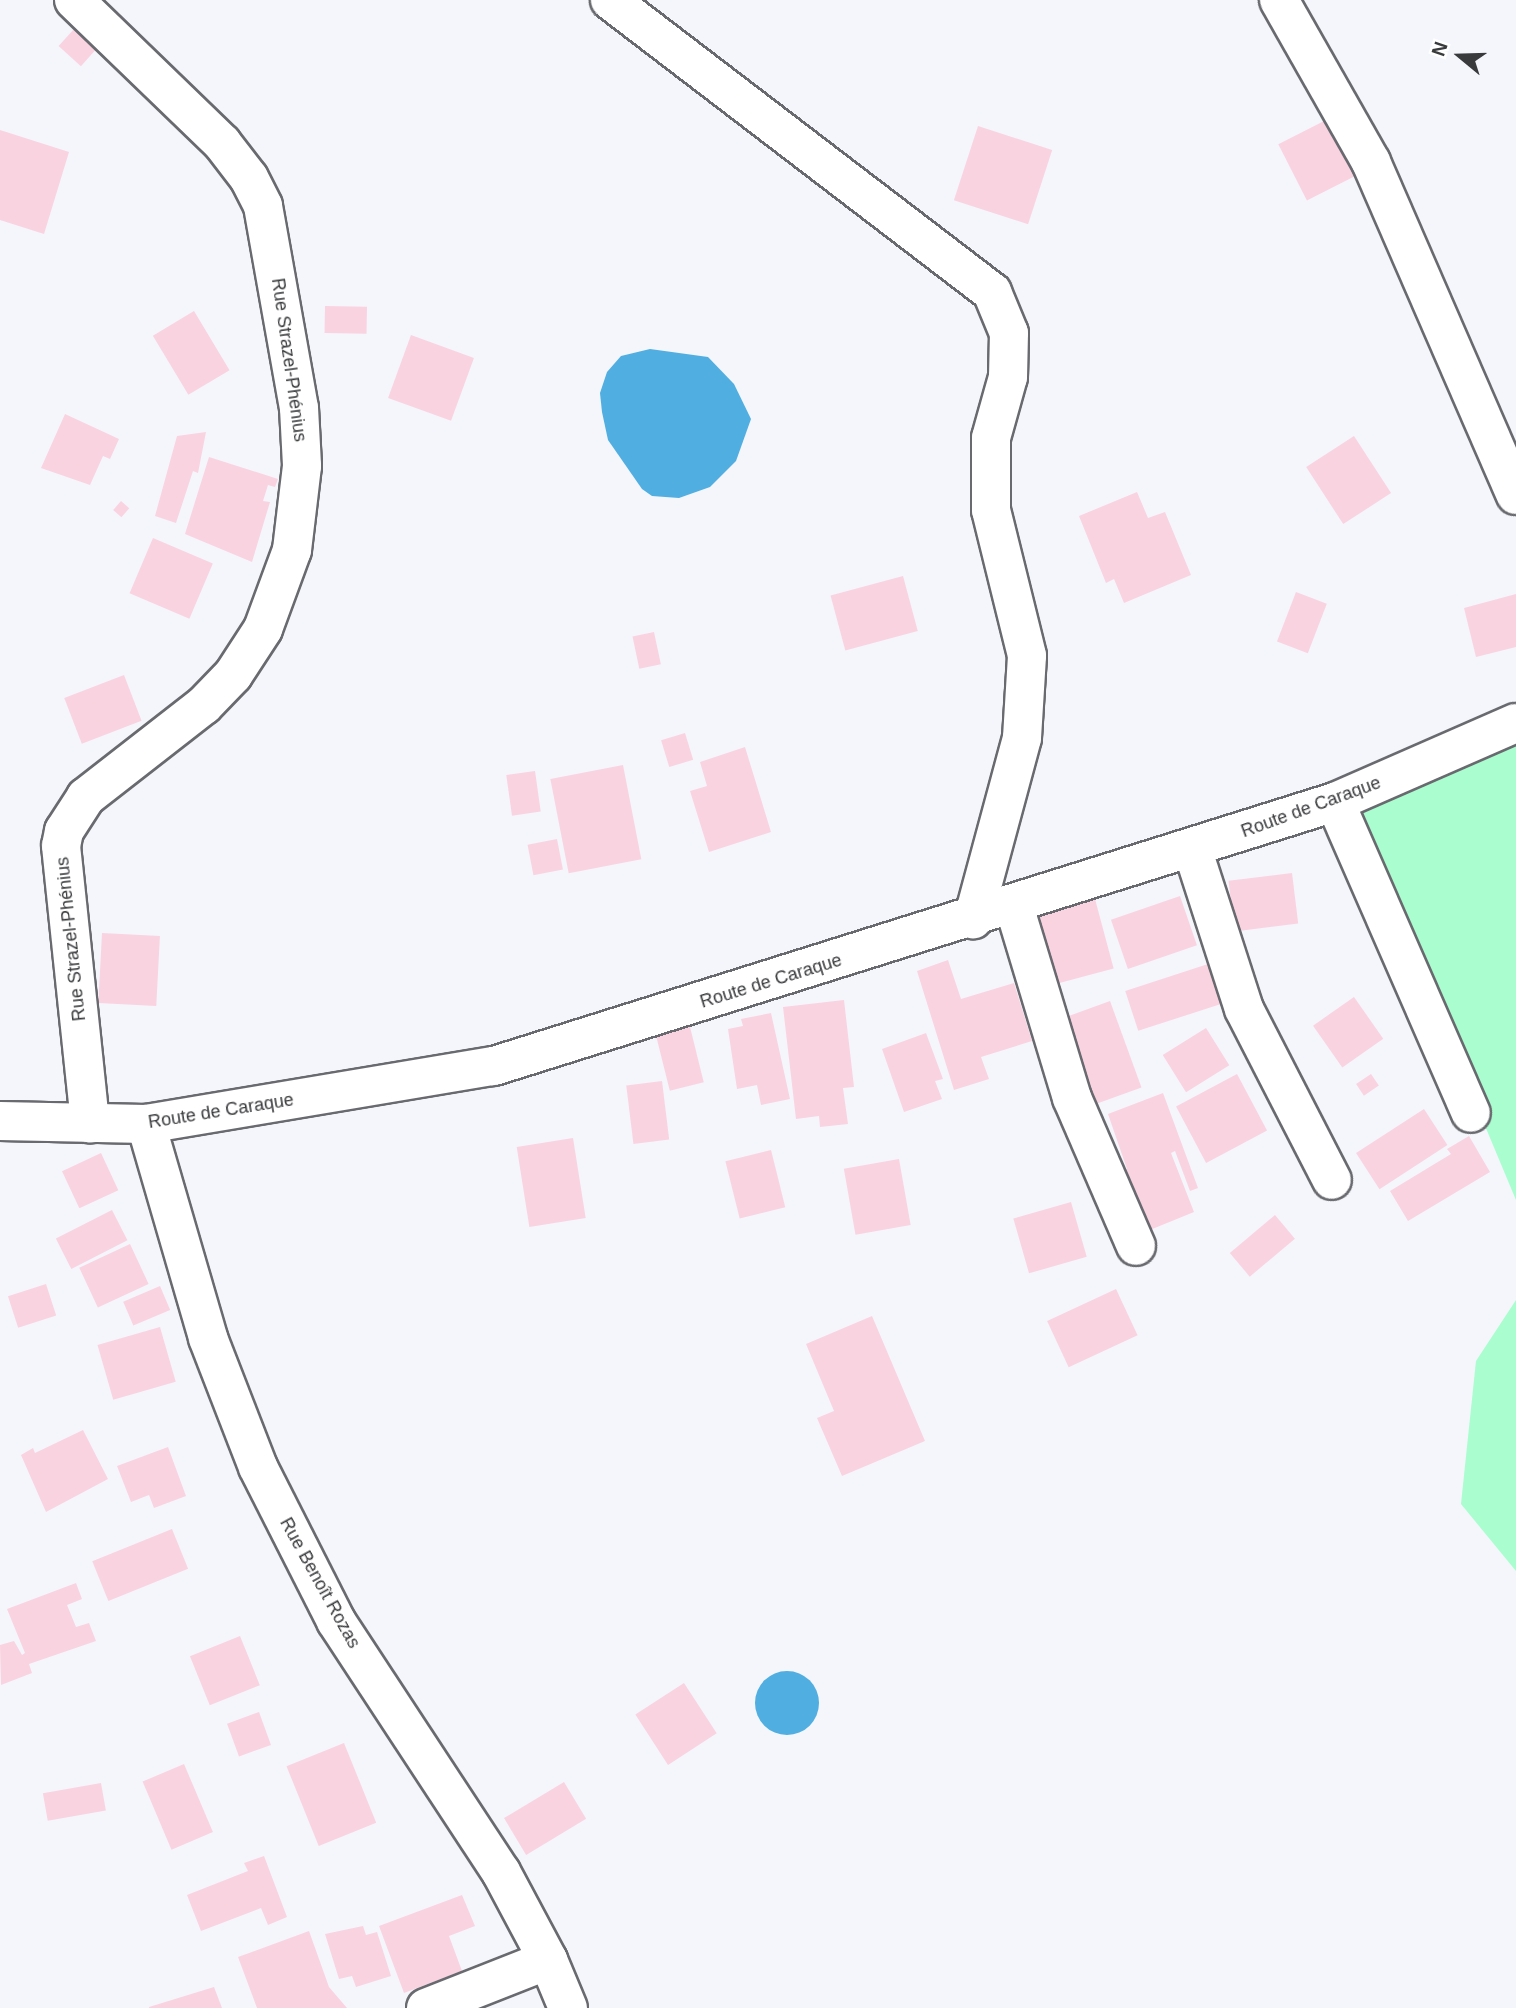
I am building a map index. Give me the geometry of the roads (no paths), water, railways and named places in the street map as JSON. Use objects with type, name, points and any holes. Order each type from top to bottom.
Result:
[{"type":"street","name":"Rue Strazel-Phénius","points":[[74,0],[192,111],[229,152],[258,197],[275,258],[299,408],[302,466],[292,550],[263,629],[233,675],[204,705],[86,797],[64,831],[61,846],[90,1123]]},
{"type":"street","points":[[610,0],[992,292],[1009,333],[1008,377],[991,438],[991,510],[1027,656],[1022,737],[973,919]]},
{"type":"street","points":[[1279,0],[1371,162],[1516,495]]},
{"type":"street","name":"Route de Caraque","points":[[0,1121],[146,1124],[494,1066],[973,919],[1335,802],[1516,723]]},
{"type":"street","points":[[1335,802],[1471,1113]]},
{"type":"street","points":[[1192,848],[1244,1009],[1332,1180]]},
{"type":"street","points":[[1014,906],[1072,1098],[1136,1245]]},
{"type":"street","name":"Rue Benoît Rozas","points":[[146,1124],[208,1338],[258,1467],[336,1621],[501,1872],[548,1960],[568,2008]]},
{"type":"street","points":[[426,2008],[548,1960]]},
{"type":"water","points":[[650,349],[708,357],[734,384],[751,419],[736,461],[710,487],[679,498],[652,496],[642,489],[608,440],[602,412],[600,393],[607,372],[621,356]]},
{"type":"water","points":[[787,1671],[805,1677],[813,1685],[819,1703],[813,1721],[805,1729],[787,1735],[769,1729],[761,1721],[755,1703],[761,1685],[769,1677]]}]
